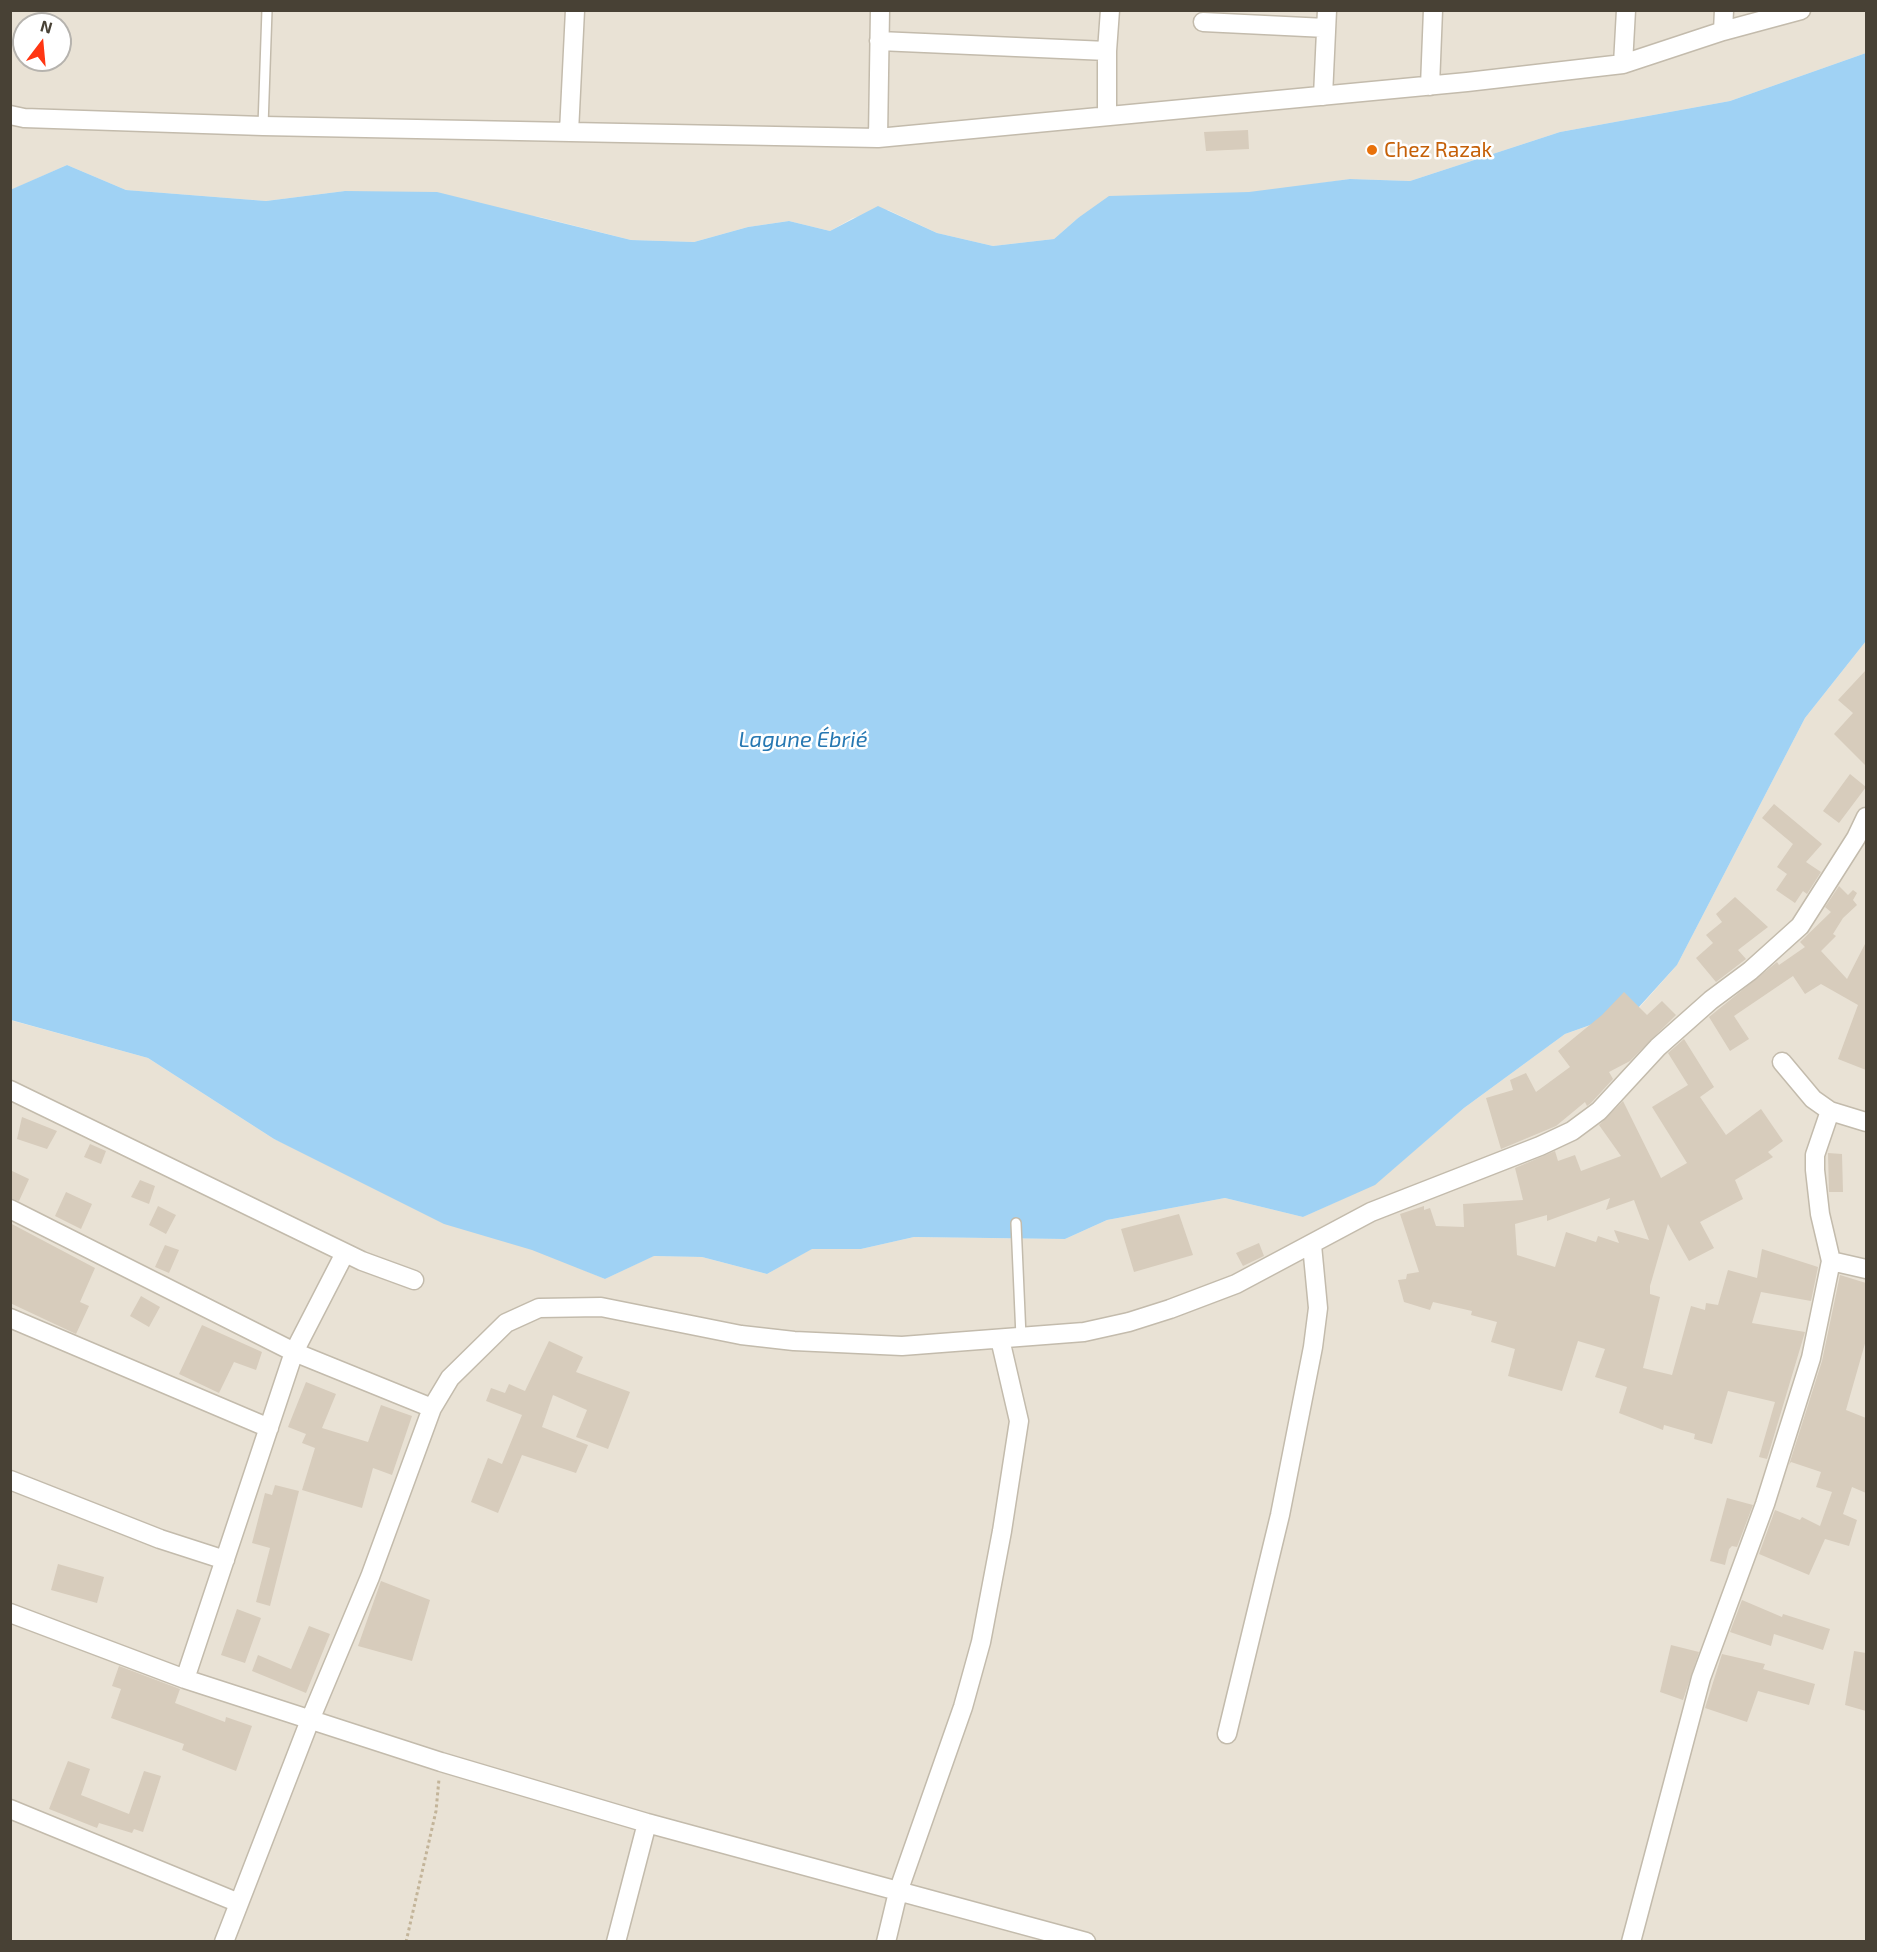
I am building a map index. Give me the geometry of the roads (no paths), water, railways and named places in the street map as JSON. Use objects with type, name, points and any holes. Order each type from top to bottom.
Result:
[{"type":"street","points":[[569,132],[575,10]]},
{"type":"street","points":[[878,138],[880,10]]},
{"type":"street","points":[[1107,117],[1107,51],[1110,10]]},
{"type":"street","points":[[1430,86],[1433,10]]},
{"type":"street","points":[[1623,64],[1626,10]]},
{"type":"street","points":[[1723,32],[1724,10]]},
{"type":"street","points":[[10,115],[24,118],[263,126],[878,138],[1430,86],[1623,64],[1801,10]]},
{"type":"street","points":[[1203,22],[1326,19],[1323,96]]},
{"type":"street","points":[[879,41],[1107,51]]},
{"type":"street","points":[[224,1941],[310,1720],[370,1577],[432,1408],[450,1378],[506,1323],[539,1308],[601,1307],[741,1335],[794,1341],[902,1346],[1084,1332],[1170,1310],[1236,1284],[1371,1212],[1540,1146],[1572,1131],[1599,1111],[1658,1047],[1711,1000],[1750,971],[1800,926],[1861,835],[1866,817]]},
{"type":"street","points":[[1782,1062],[1813,1100],[1830,1111],[1866,1122]]},
{"type":"street","points":[[10,1090],[345,1253],[414,1280]]},
{"type":"street","points":[[1630,1941],[1701,1678],[1765,1504],[1811,1358],[1831,1261],[1820,1214],[1815,1170],[1815,1155],[1830,1111]]},
{"type":"street","points":[[10,1209],[294,1352],[432,1408]]},
{"type":"street","points":[[1227,1734],[1280,1515],[1313,1347],[1318,1308],[1317,1277],[1312,1245]]},
{"type":"street","points":[[185,1679],[294,1352],[345,1253]]},
{"type":"street","points":[[1831,1261],[1866,1269]]},
{"type":"street","points":[[10,1318],[269,1428]]},
{"type":"street","points":[[886,1941],[898,1892],[963,1707],[981,1642],[1002,1531],[1019,1421],[1000,1339]]},
{"type":"street","points":[[10,1480],[160,1539],[225,1560]]},
{"type":"street","points":[[10,1613],[185,1679],[441,1762],[647,1823],[1086,1941]]},
{"type":"street","points":[[10,1809],[239,1903]]},
{"type":"street","points":[[616,1941],[647,1823]]},
{"type":"lane","points":[[263,126],[267,10]]},
{"type":"lane","points":[[1016,1222],[1021,1337]]},
{"type":"water","name":"Lagune Ébrié","points":[[1866,53],[1866,641],[1805,718],[1677,965],[1638,1008],[1565,1034],[1464,1108],[1375,1185],[1303,1217],[1225,1198],[1107,1220],[1065,1239],[914,1237],[861,1249],[812,1249],[767,1274],[702,1257],[654,1256],[605,1279],[532,1250],[444,1224],[274,1139],[148,1058],[11,1020],[10,190],[67,165],[126,190],[266,201],[345,191],[437,192],[631,240],[694,242],[748,227],[789,221],[830,231],[878,206],[937,233],[993,246],[1054,239],[1109,196],[1249,192],[1350,179],[1410,181],[1560,132],[1730,101]]},
{"type":"place","name":"Chez Razak","points":[[1372,150]]}]
